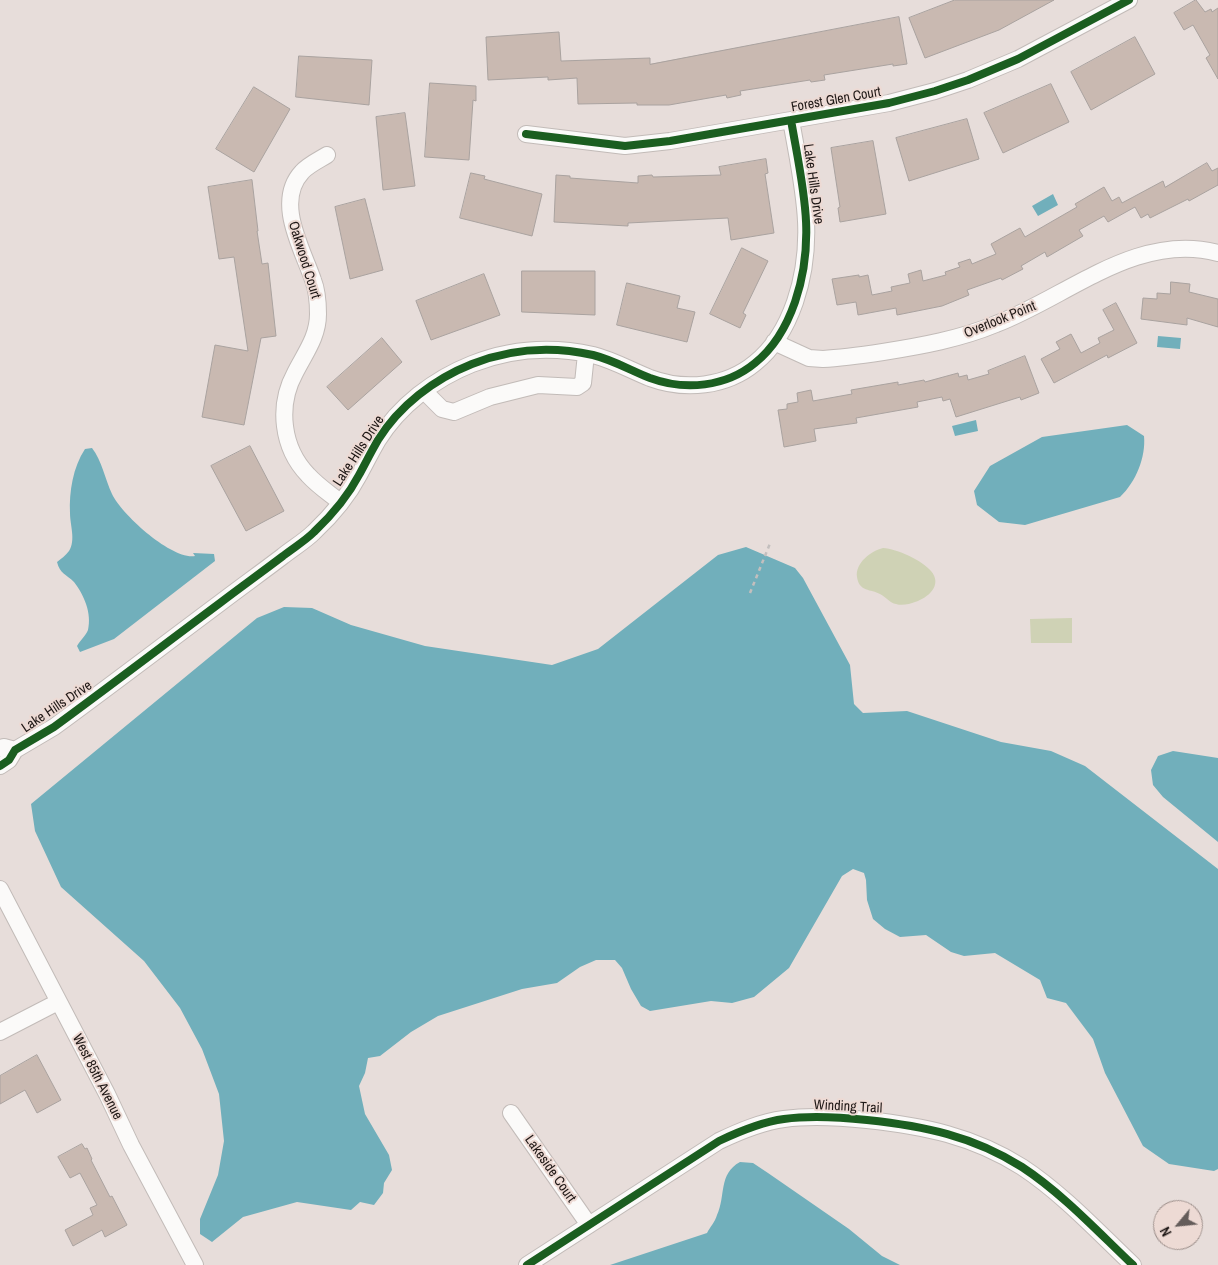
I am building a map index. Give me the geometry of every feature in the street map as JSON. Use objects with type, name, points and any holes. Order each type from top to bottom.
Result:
[{"type":"street","name":"Forest Glen Court","points":[[526,134],[613,145],[632,145],[670,141],[905,100],[968,80],[1018,59],[1129,0]]},
{"type":"street","name":"Lake Hills Drive","points":[[0,766],[9,760],[7,749],[54,727],[314,532],[358,478],[385,429],[424,391],[445,377],[471,364],[514,352],[562,350],[586,354],[608,359],[665,383],[679,386],[713,383],[734,376],[756,362],[781,333],[800,286],[806,259],[807,218],[791,120]]},
{"type":"street","name":"Oakwood Court","points":[[327,155],[302,172],[296,180],[292,191],[291,210],[294,231],[313,280],[318,314],[313,339],[287,390],[284,414],[288,440],[299,464],[319,486],[340,502]]},
{"type":"street","name":"Overlook Point","points":[[774,342],[809,358],[823,360],[924,345],[961,336],[1003,321],[1041,304],[1115,264],[1142,254],[1184,250],[1218,253]]},
{"type":"street","points":[[424,391],[442,409],[454,412],[490,397],[538,385],[577,387],[583,383],[586,354]]},
{"type":"street","name":"West 85th Avenue","points":[[0,889],[131,1145],[195,1265]]},
{"type":"street","points":[[0,1032],[58,1002]]},
{"type":"street","name":"Lakeside Court","points":[[511,1113],[589,1225]]},
{"type":"street","name":"Winding Trail","points":[[527,1265],[727,1137],[750,1127],[783,1119],[829,1116],[907,1124],[946,1132],[982,1145],[1022,1167],[1055,1192],[1133,1265]]},
{"type":"path","points":[[750,593],[771,541]]},
{"type":"green space","points":[[883,548],[895,550],[909,556],[922,563],[931,571],[934,576],[935,586],[929,594],[913,603],[898,605],[860,585],[857,572],[861,562],[869,555]]},
{"type":"green space","points":[[1072,618],[1072,643],[1031,643],[1030,619]]},
{"type":"water","points":[[1053,194],[1058,205],[1038,216],[1032,206]]},
{"type":"water","points":[[1158,336],[1181,338],[1180,349],[1157,347]]},
{"type":"water","points":[[976,420],[978,431],[955,436],[952,426]]},
{"type":"water","points":[[1127,425],[1144,436],[1144,444],[1139,469],[1131,484],[1120,497],[1025,525],[999,522],[977,505],[974,491],[990,466],[1042,437]]},
{"type":"water","points":[[92,448],[101,464],[117,503],[137,524],[161,544],[174,551],[195,556],[193,553],[214,554],[215,561],[114,639],[80,652],[77,646],[88,630],[88,611],[78,587],[62,571],[57,562],[71,547],[71,488],[77,464],[85,449]]},
{"type":"water","points":[[746,547],[795,568],[803,578],[850,665],[854,704],[863,713],[907,711],[1001,742],[1051,751],[1085,766],[1218,869],[1218,1169],[1214,1171],[1169,1164],[1143,1146],[1105,1073],[1093,1039],[1066,1003],[1047,998],[1040,980],[995,953],[964,956],[951,952],[926,935],[900,937],[885,929],[873,919],[867,900],[864,873],[853,869],[842,876],[789,968],[754,997],[732,1003],[711,1001],[650,1011],[641,1006],[622,968],[615,960],[596,960],[580,967],[557,983],[522,989],[438,1016],[411,1032],[380,1056],[368,1058],[365,1073],[359,1086],[365,1114],[389,1155],[392,1170],[384,1183],[383,1193],[374,1205],[360,1202],[351,1210],[297,1202],[243,1217],[212,1242],[200,1234],[200,1219],[218,1175],[224,1141],[219,1094],[202,1049],[180,1008],[144,961],[61,887],[35,831],[31,804],[257,618],[284,607],[312,608],[351,625],[425,646],[552,665],[598,649],[718,555]]},
{"type":"water","points":[[1173,751],[1218,758],[1218,842],[1163,797],[1153,785],[1151,770],[1158,756]]},
{"type":"water","points":[[740,1162],[753,1163],[849,1229],[882,1256],[900,1265],[610,1265],[707,1233],[720,1208],[725,1179],[733,1167]]},
{"type":"building","points":[[955,0],[1054,0],[999,30],[925,58],[909,18]]},
{"type":"building","points":[[1196,0],[1205,12],[1211,9],[1212,12],[1218,8],[1218,79],[1206,58],[1210,55],[1193,25],[1184,30],[1174,13]]},
{"type":"building","points":[[899,17],[907,64],[893,66],[893,64],[824,75],[825,80],[811,82],[810,80],[740,91],[741,95],[727,98],[726,95],[669,105],[637,105],[637,103],[578,104],[577,78],[548,80],[548,77],[488,80],[486,37],[559,32],[561,61],[650,58],[650,64]]},
{"type":"building","points":[[1135,37],[1155,74],[1091,110],[1071,72]]},
{"type":"building","points":[[299,56],[372,60],[369,105],[296,97]]},
{"type":"building","points":[[430,83],[476,86],[476,101],[473,100],[469,160],[425,157]]},
{"type":"building","points":[[1051,84],[1069,122],[1003,153],[984,113]]},
{"type":"building","points":[[254,87],[290,109],[254,172],[216,149]]},
{"type":"building","points":[[405,113],[415,186],[383,190],[376,117]]},
{"type":"building","points":[[967,119],[979,159],[909,181],[896,138]]},
{"type":"building","points":[[873,141],[886,214],[840,222],[838,208],[840,207],[831,148]]},
{"type":"building","points":[[766,159],[768,173],[765,174],[774,233],[731,240],[728,218],[628,223],[628,226],[554,222],[556,175],[570,176],[570,178],[638,183],[638,176],[721,175],[719,167]]},
{"type":"building","points":[[1207,163],[1212,171],[1218,168],[1218,185],[1189,201],[1188,199],[1150,218],[1148,214],[1141,218],[1135,207],[1108,222],[1104,216],[1079,230],[1083,236],[1047,257],[1045,252],[1021,266],[1023,269],[1002,280],[1001,278],[967,290],[969,295],[942,306],[897,315],[896,308],[858,315],[856,302],[837,305],[832,279],[868,275],[872,295],[892,291],[891,287],[910,283],[908,274],[921,270],[923,281],[946,275],[945,272],[960,267],[958,263],[970,259],[972,264],[996,254],[991,244],[1020,228],[1025,237],[1077,207],[1075,204],[1104,187],[1112,201],[1119,197],[1122,203],[1163,181],[1165,187]]},
{"type":"building","points":[[471,173],[485,176],[484,179],[542,194],[532,236],[460,218]]},
{"type":"building","points":[[252,180],[262,264],[268,263],[276,336],[261,338],[244,425],[202,417],[215,345],[248,351],[234,257],[219,259],[208,187]]},
{"type":"building","points":[[365,199],[383,270],[350,279],[335,207]]},
{"type":"building","points":[[742,248],[768,261],[743,313],[746,315],[740,328],[710,314]]},
{"type":"building","points":[[522,271],[595,271],[595,315],[522,312]]},
{"type":"building","points":[[484,274],[500,315],[431,340],[416,301]]},
{"type":"building","points":[[1171,282],[1190,284],[1189,292],[1218,299],[1218,327],[1187,318],[1187,325],[1141,319],[1143,298],[1157,299],[1157,293],[1170,294]]},
{"type":"building","points":[[627,283],[680,296],[677,308],[695,312],[687,342],[617,325]]},
{"type":"building","points":[[1116,303],[1137,343],[1108,358],[1107,355],[1054,383],[1041,359],[1060,349],[1056,342],[1071,334],[1081,353],[1100,343],[1098,338],[1114,330],[1103,310]]},
{"type":"building","points":[[382,338],[402,362],[348,410],[327,387]]},
{"type":"building","points":[[1025,356],[1039,393],[1021,400],[1020,397],[956,417],[950,399],[943,401],[942,397],[917,402],[918,407],[856,418],[857,423],[814,429],[816,441],[784,447],[778,410],[787,409],[787,404],[798,402],[797,393],[811,390],[813,401],[852,394],[851,390],[898,382],[898,385],[924,380],[925,382],[958,373],[959,377],[967,375],[968,380],[989,374],[988,371]]},
{"type":"building","points":[[250,446],[284,511],[246,531],[211,466]]},
{"type":"building","points":[[37,1055],[61,1100],[37,1113],[25,1090],[0,1104],[0,1076]]},
{"type":"building","points":[[82,1144],[85,1149],[87,1148],[110,1197],[112,1196],[127,1225],[105,1237],[102,1230],[73,1246],[65,1230],[93,1215],[90,1208],[97,1205],[80,1173],[70,1178],[58,1157]]},
{"type":"cycle path","points":[[526,134],[625,146],[670,141],[889,103],[968,80],[1018,59],[1129,0]]},
{"type":"cycle path","points":[[0,766],[9,760],[15,750],[54,727],[310,535],[327,519],[355,483],[378,440],[396,416],[419,395],[444,377],[486,359],[531,350],[562,350],[593,355],[615,362],[650,378],[677,385],[718,382],[744,371],[755,363],[769,350],[780,335],[795,302],[802,278],[805,256],[805,211],[791,120]]},
{"type":"cycle path","points":[[527,1265],[719,1141],[767,1122],[815,1117],[888,1122],[928,1129],[985,1147],[1022,1167],[1052,1189],[1133,1265]]}]
